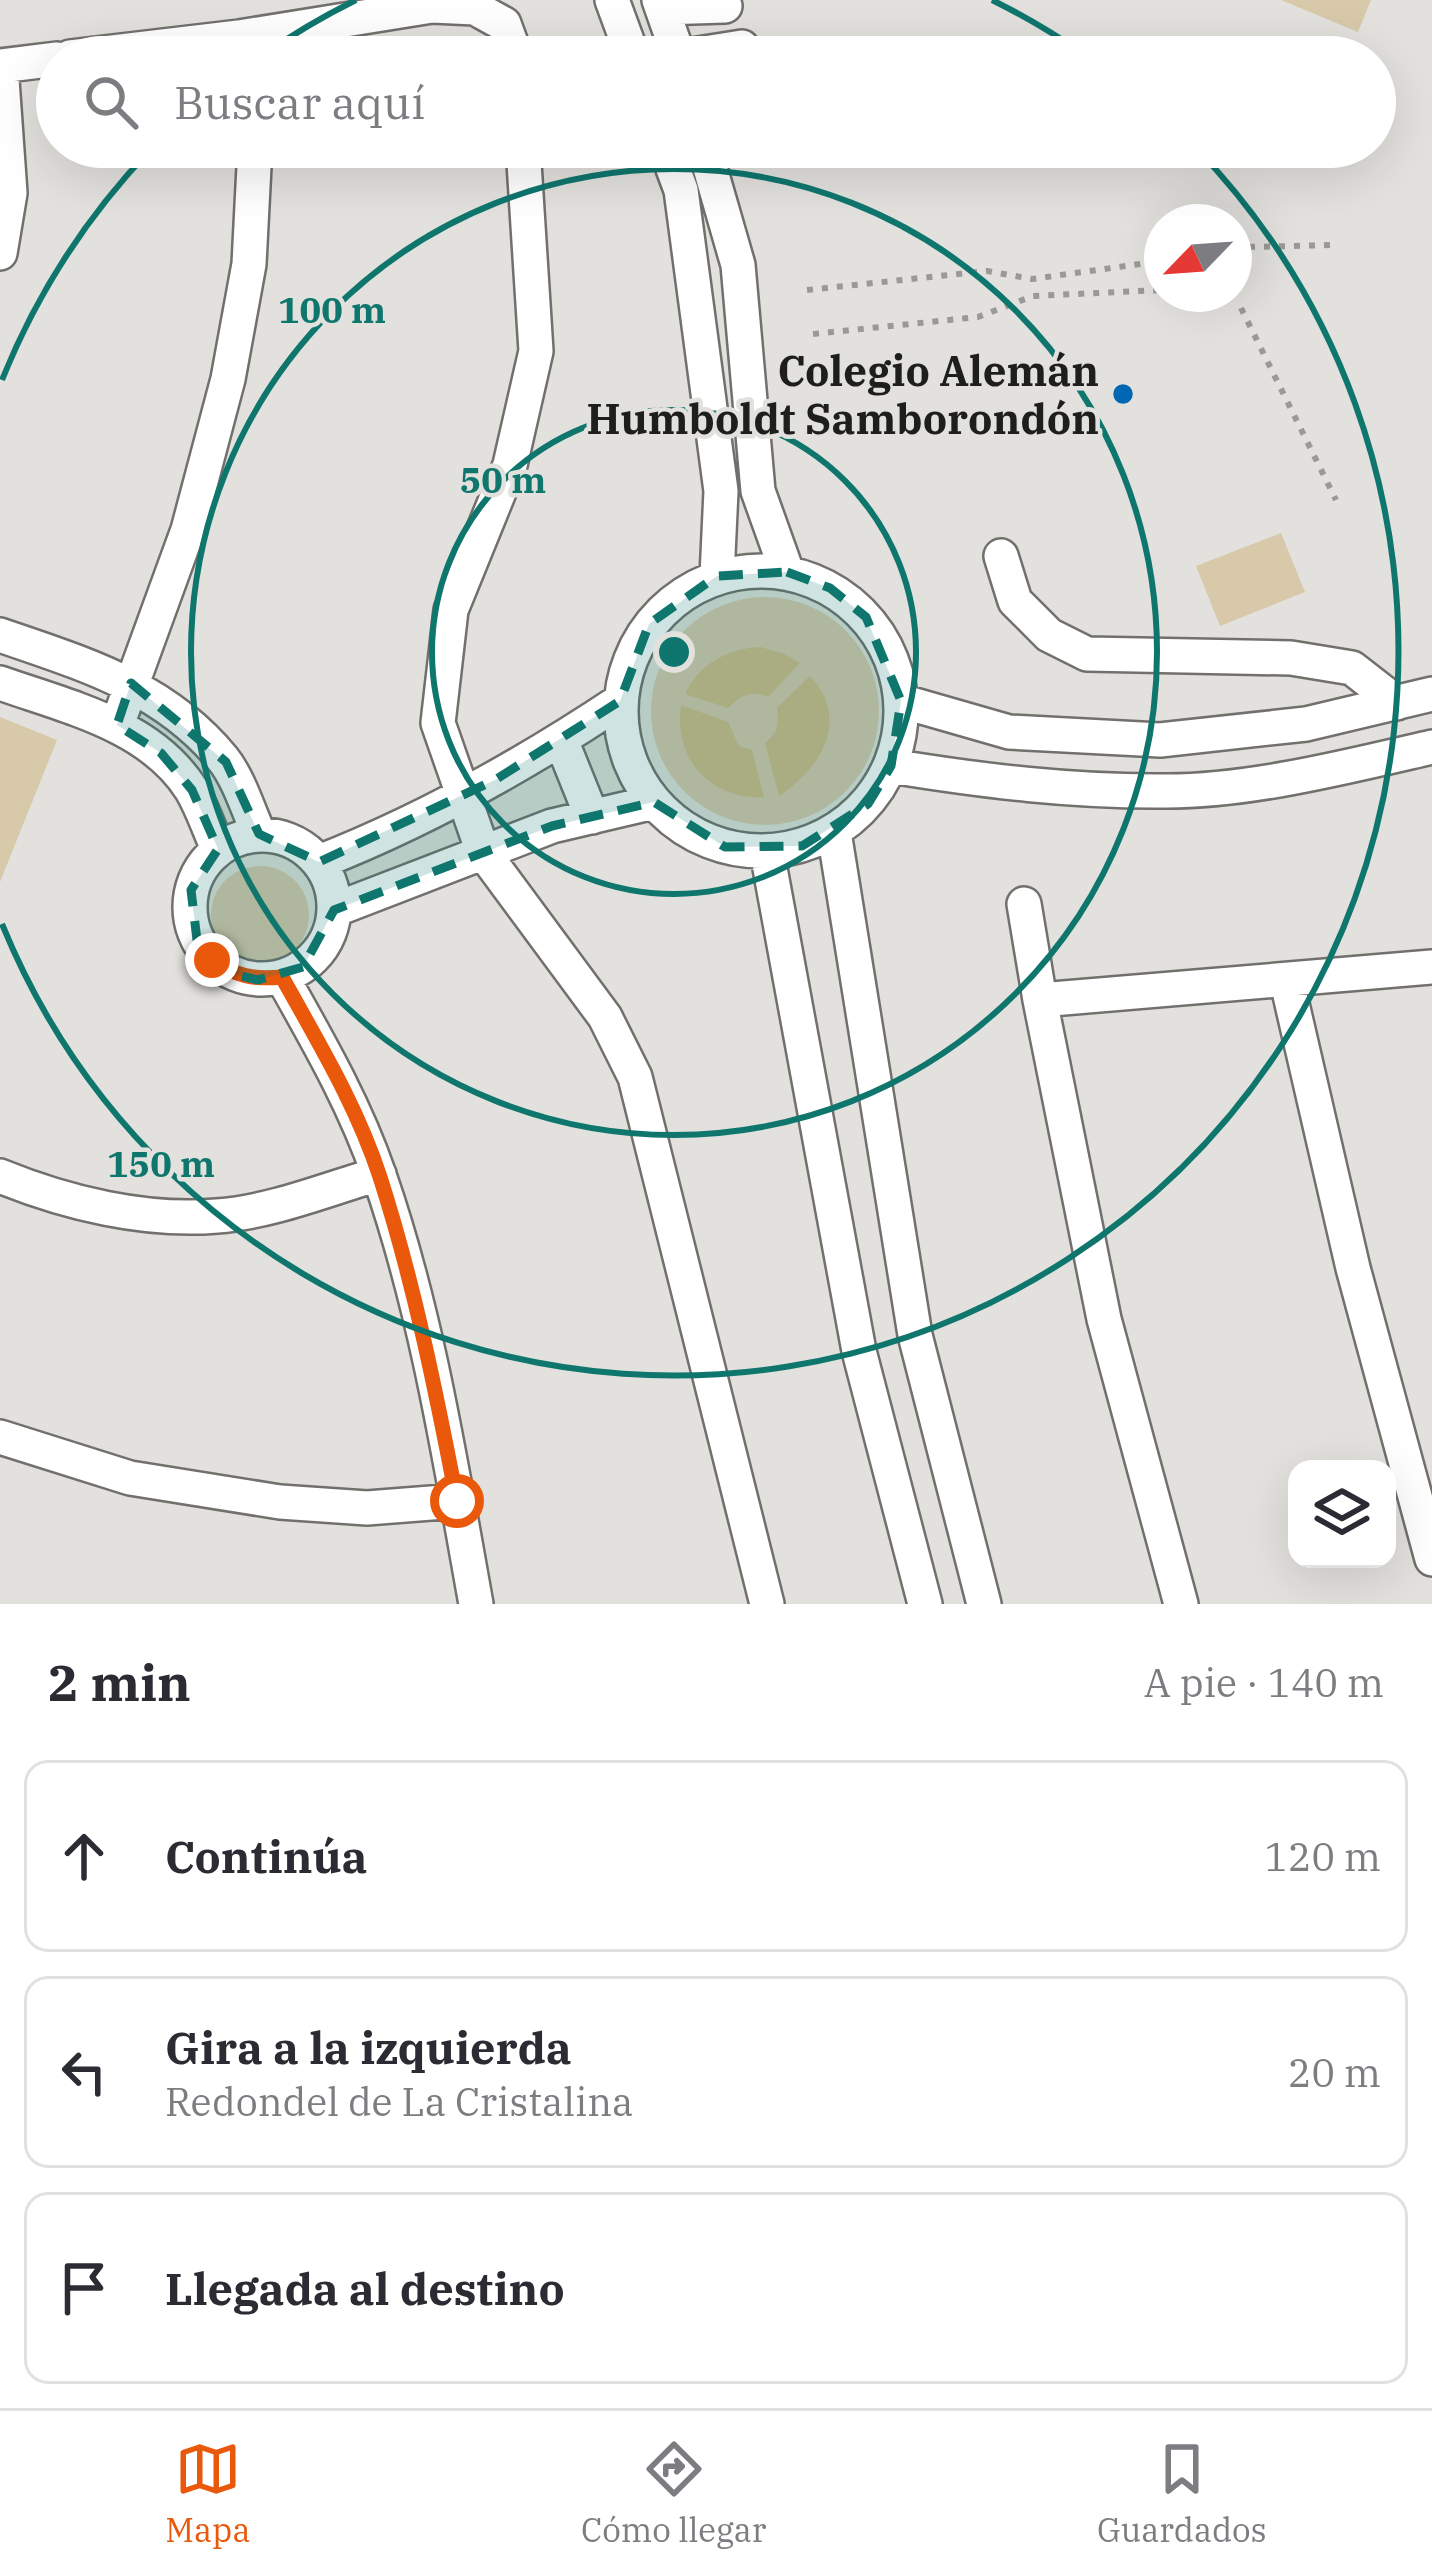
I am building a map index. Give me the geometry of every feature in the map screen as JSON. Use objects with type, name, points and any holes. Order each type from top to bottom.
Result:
[{"type":"street","points":[[612,0],[625,36]]},
{"type":"street","points":[[671,36],[660,4],[725,6]]},
{"type":"street","points":[[292,36],[432,6],[475,8],[504,24],[508,36]]},
{"type":"street","points":[[0,254],[10,193],[0,66],[36,62]]},
{"type":"street","points":[[117,725],[188,530],[228,379],[249,264],[254,168]]},
{"type":"street","points":[[525,168],[536,351],[510,465],[451,610],[438,723],[483,852],[605,1017],[635,1077],[767,1604]]},
{"type":"street","points":[[673,168],[681,190],[721,491],[717,576]]},
{"type":"street","points":[[710,168],[738,265],[758,491],[787,572]]},
{"type":"street","points":[[1001,556],[1015,602],[1049,635],[1087,654],[1291,658],[1352,668],[1397,703]]},
{"type":"street","points":[[751,570],[787,572],[830,588],[866,617],[890,657],[901,701],[899,734],[891,766],[868,804],[834,832],[802,846],[767,852],[725,847],[686,830],[654,802],[634,772],[622,737],[620,701],[629,660],[649,624],[679,595],[717,576],[751,570]]},
{"type":"street","points":[[0,634],[131,682],[185,721],[226,762],[260,834]]},
{"type":"street","points":[[0,683],[117,725],[161,753],[192,790],[218,849]]},
{"type":"street","points":[[901,701],[1009,732],[1160,740],[1306,724],[1432,694]]},
{"type":"street","points":[[319,862],[389,835],[464,796],[620,701]]},
{"type":"street","points":[[561,740],[592,817]]},
{"type":"street","points":[[891,766],[1004,784],[1172,791],[1320,773],[1432,747]]},
{"type":"street","points":[[334,910],[552,826],[654,802]]},
{"type":"street","points":[[834,832],[915,1335],[984,1604]]},
{"type":"street","points":[[260,834],[282,837],[319,862],[331,884],[334,910],[330,932],[303,968],[258,980],[233,974],[212,960],[196,940],[189,915],[191,890],[200,867],[238,838],[260,834]]},
{"type":"street","points":[[767,852],[859,1351],[925,1604]]},
{"type":"street","points":[[1024,904],[1103,1319],[1181,1604]]},
{"type":"street","points":[[1040,1000],[1432,967]]},
{"type":"street","points":[[282,977],[340,1080],[379,1174],[428,1349],[476,1604]]},
{"type":"street","points":[[1287,982],[1353,1268],[1432,1559]]},
{"type":"street","points":[[0,1176],[52,1198],[145,1213],[217,1216],[279,1204],[379,1174]]},
{"type":"street","points":[[0,1437],[130,1478],[280,1502],[367,1508],[457,1501]]},
{"type":"path","points":[[1252,247],[1332,245]]},
{"type":"path","points":[[807,290],[987,271],[1032,279],[1144,264]]},
{"type":"path","points":[[813,334],[978,317],[1034,296],[1144,291]]},
{"type":"path","points":[[1242,312],[1336,500]]},
{"type":"highlighted area","points":[[787,572],[830,588],[866,617],[901,701],[891,766],[868,804],[802,846],[725,847],[654,802],[552,826],[334,910],[303,967],[258,980],[233,974],[197,940],[191,890],[218,849],[192,790],[161,753],[117,725],[131,683],[226,762],[259,834],[319,862],[495,780],[620,701],[649,624],[717,576]]},
{"type":"shaded area","points":[[1281,0],[1371,0],[1358,32]]},
{"type":"shaded area","points":[[1281,533],[1305,592],[1220,626],[1196,566]]},
{"type":"shaded area","points":[[765,597],[809,606],[845,631],[870,667],[879,711],[870,755],[845,791],[809,816],[765,825],[721,816],[685,791],[660,755],[651,711],[660,667],[685,631],[721,606]]},
{"type":"shaded area","points":[[760,647],[800,663],[768,697],[747,695],[728,708],[685,694],[715,660]]},
{"type":"shaded area","points":[[810,676],[828,709],[826,742],[807,772],[779,796],[765,743],[777,728],[777,708]]},
{"type":"shaded area","points":[[681,705],[728,722],[739,746],[752,750],[764,797],[727,791],[699,772],[683,742]]},
{"type":"shaded area","points":[[0,717],[57,740],[0,882]]},
{"type":"shaded area","points":[[260,866],[287,874],[301,888],[309,915],[301,942],[287,956],[260,964],[233,956],[219,942],[211,915],[219,888],[233,874]]},
{"type":"place","name":"Colegio Alemán Humboldt Samborondón","points":[[1123,394]]},
{"type":"route","points":[[212,960],[233,974],[258,980],[282,977],[340,1080],[379,1174],[428,1349],[457,1501]]}]
